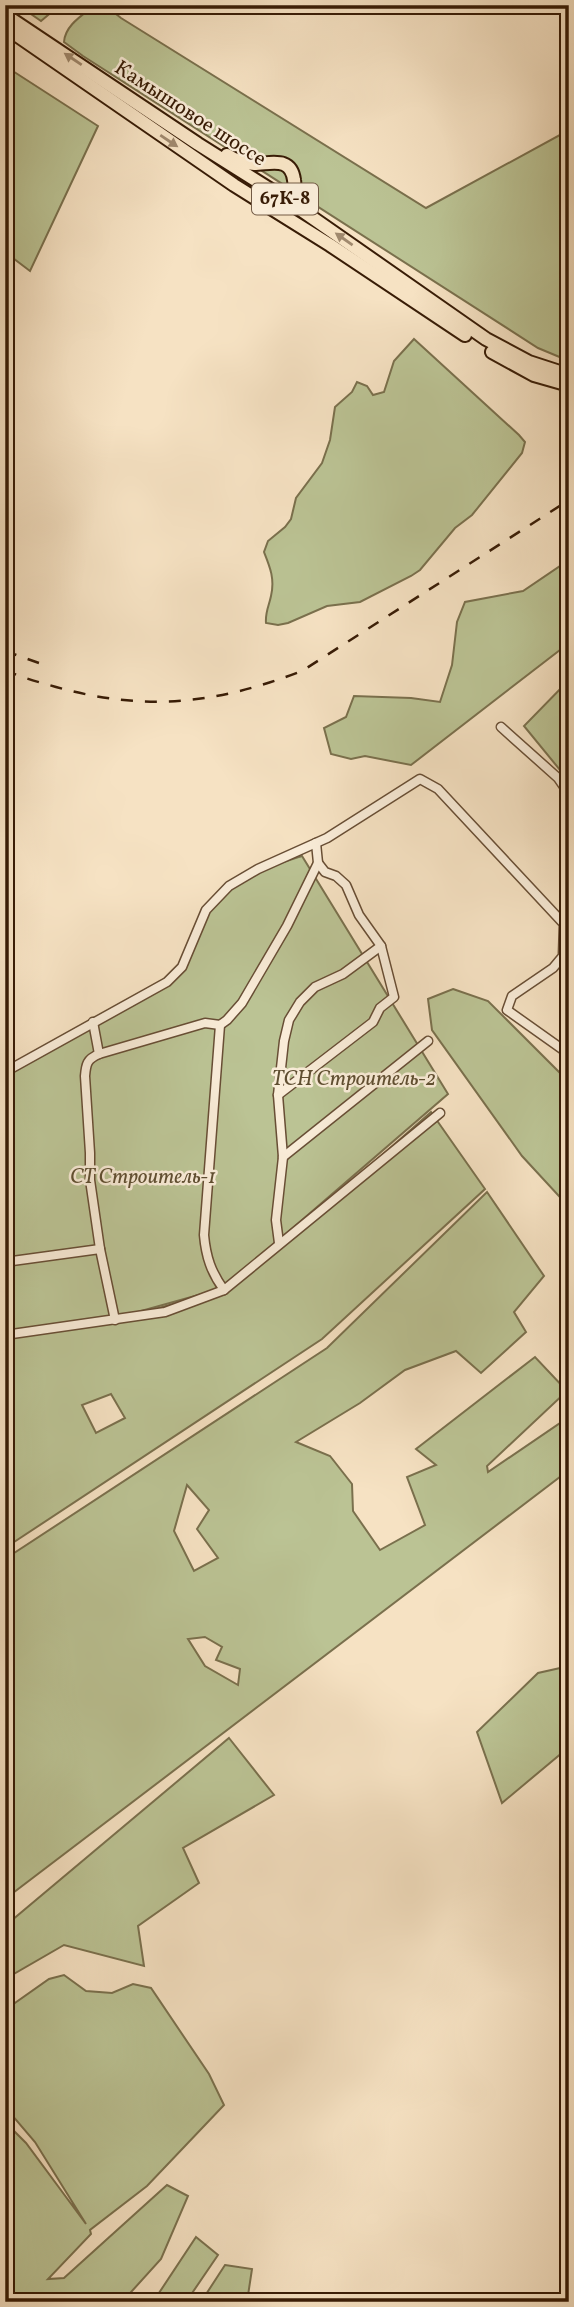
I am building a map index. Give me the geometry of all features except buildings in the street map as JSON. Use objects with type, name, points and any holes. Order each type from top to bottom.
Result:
[{"type":"main road","name":"Камышовое шоссе","points":[[5,15],[286,200],[486,339],[529,362],[569,375]]},
{"type":"main road","name":"Камышовое шоссе","points":[[5,27],[234,185],[488,350],[534,375],[569,385]]},
{"type":"main road","points":[[198,144],[217,149],[233,159],[253,164],[273,161],[285,164],[293,173],[295,185],[281,204],[274,204],[252,188],[234,185]]},
{"type":"street","points":[[501,727],[558,778],[569,794]]},
{"type":"street","points":[[5,1072],[167,982],[182,967],[206,910],[229,886],[258,869],[316,843],[420,779],[438,789],[564,924],[563,956],[553,968],[512,996],[507,1010],[569,1054]]},
{"type":"street","points":[[278,1095],[373,1022],[380,1009],[394,997],[381,946],[359,915],[346,885],[336,876],[325,873],[318,863],[316,843]]},
{"type":"street","points":[[115,1320],[100,1249],[90,1180],[85,1076],[89,1058],[205,1023],[219,1025],[227,1020],[242,1003],[287,926],[318,863]]},
{"type":"street","points":[[279,1243],[276,1220],[283,1157],[278,1095],[289,1020],[300,1002],[314,987],[343,974],[381,946]]},
{"type":"street","points":[[93,1022],[99,1054]]},
{"type":"street","points":[[219,1025],[204,1235],[209,1264],[224,1290]]},
{"type":"street","points":[[283,1157],[428,1041]]},
{"type":"street","points":[[5,1335],[165,1312],[224,1290],[440,1112]]},
{"type":"street","points":[[5,1262],[100,1249]]},
{"type":"green space","points":[[18,5],[60,5],[41,21]]},
{"type":"green space","points":[[95,5],[121,5],[116,14],[121,18],[426,208],[569,130],[569,361],[538,348],[64,42],[71,25]]},
{"type":"green space","points":[[5,66],[98,126],[30,271],[5,252]]},
{"type":"green space","points":[[414,339],[519,435],[525,442],[522,453],[472,515],[455,528],[420,570],[411,576],[360,602],[327,606],[288,623],[266,623],[272,579],[264,552],[268,541],[291,519],[296,498],[322,463],[330,440],[335,407],[352,392],[357,382],[367,386],[373,395],[384,392],[394,361]]},
{"type":"green space","points":[[569,560],[569,643],[411,765],[365,756],[351,759],[331,754],[324,728],[346,717],[354,696],[440,702],[452,665],[457,622],[465,602],[523,591]]},
{"type":"green space","points":[[569,680],[569,781],[524,726]]},
{"type":"green space","name":"СТ Строитель-1","points":[[302,856],[448,1094],[280,1239],[277,1220],[285,1159],[280,1096],[285,1042],[290,1022],[301,1003],[317,988],[313,985],[294,1010],[288,1023],[278,1064],[276,1104],[281,1153],[276,1211],[277,1242],[220,1289],[116,1318],[5,1334],[5,1075],[92,1025],[98,1056],[205,1025],[219,1026],[229,1021],[248,998],[267,964],[241,1004],[220,1022],[205,1021],[100,1052],[94,1023],[151,993],[181,970],[186,964],[203,919],[226,891],[250,876]]},
{"type":"green space","points":[[453,989],[488,1001],[569,1082],[569,1207],[522,1156],[432,1030],[428,999]]},
{"type":"green space","points":[[431,1112],[485,1189],[322,1339],[5,1548],[5,1336],[115,1320],[224,1290],[286,1240]],"holes":[[[111,1394],[125,1418],[96,1433],[82,1405]]]},
{"type":"green space","points":[[487,1192],[544,1276],[514,1312],[526,1332],[481,1373],[456,1351],[405,1370],[360,1403],[296,1442],[330,1456],[352,1484],[353,1511],[380,1550],[425,1525],[407,1477],[436,1465],[416,1449],[535,1357],[567,1391],[487,1466],[488,1472],[569,1417],[569,1470],[5,1899],[5,1559],[327,1348]],"holes":[[[187,1485],[209,1510],[197,1529],[218,1558],[194,1571],[174,1531]],[[205,1637],[222,1647],[216,1660],[240,1669],[238,1685],[205,1666],[188,1639]]]},
{"type":"green space","points":[[569,1666],[569,1747],[502,1803],[477,1732],[538,1673]]},
{"type":"green space","points":[[229,1738],[274,1795],[183,1848],[199,1883],[138,1926],[144,1966],[64,1945],[5,1979],[5,1926]]},
{"type":"green space","points":[[64,1975],[86,1991],[112,1993],[133,1984],[151,1988],[209,2074],[224,2105],[147,2186],[90,2230],[91,2234],[48,2279],[64,2278],[167,2185],[188,2196],[161,2259],[122,2302],[5,2302],[5,2122],[26,2143],[86,2224],[35,2142],[5,2107],[5,2010],[49,1979]]},
{"type":"green space","points":[[196,2237],[218,2255],[186,2302],[153,2302]]},
{"type":"green space","points":[[225,2265],[252,2269],[247,2302],[201,2302]]},
{"type":"railway","points":[[5,670],[37,682],[89,695],[151,702],[210,697],[270,682],[302,671],[569,500]]},
{"type":"railway","points":[[5,651],[39,663]]},
{"type":"park label","name":"ТСН Строитель-2","points":[[354,1079]]}]
